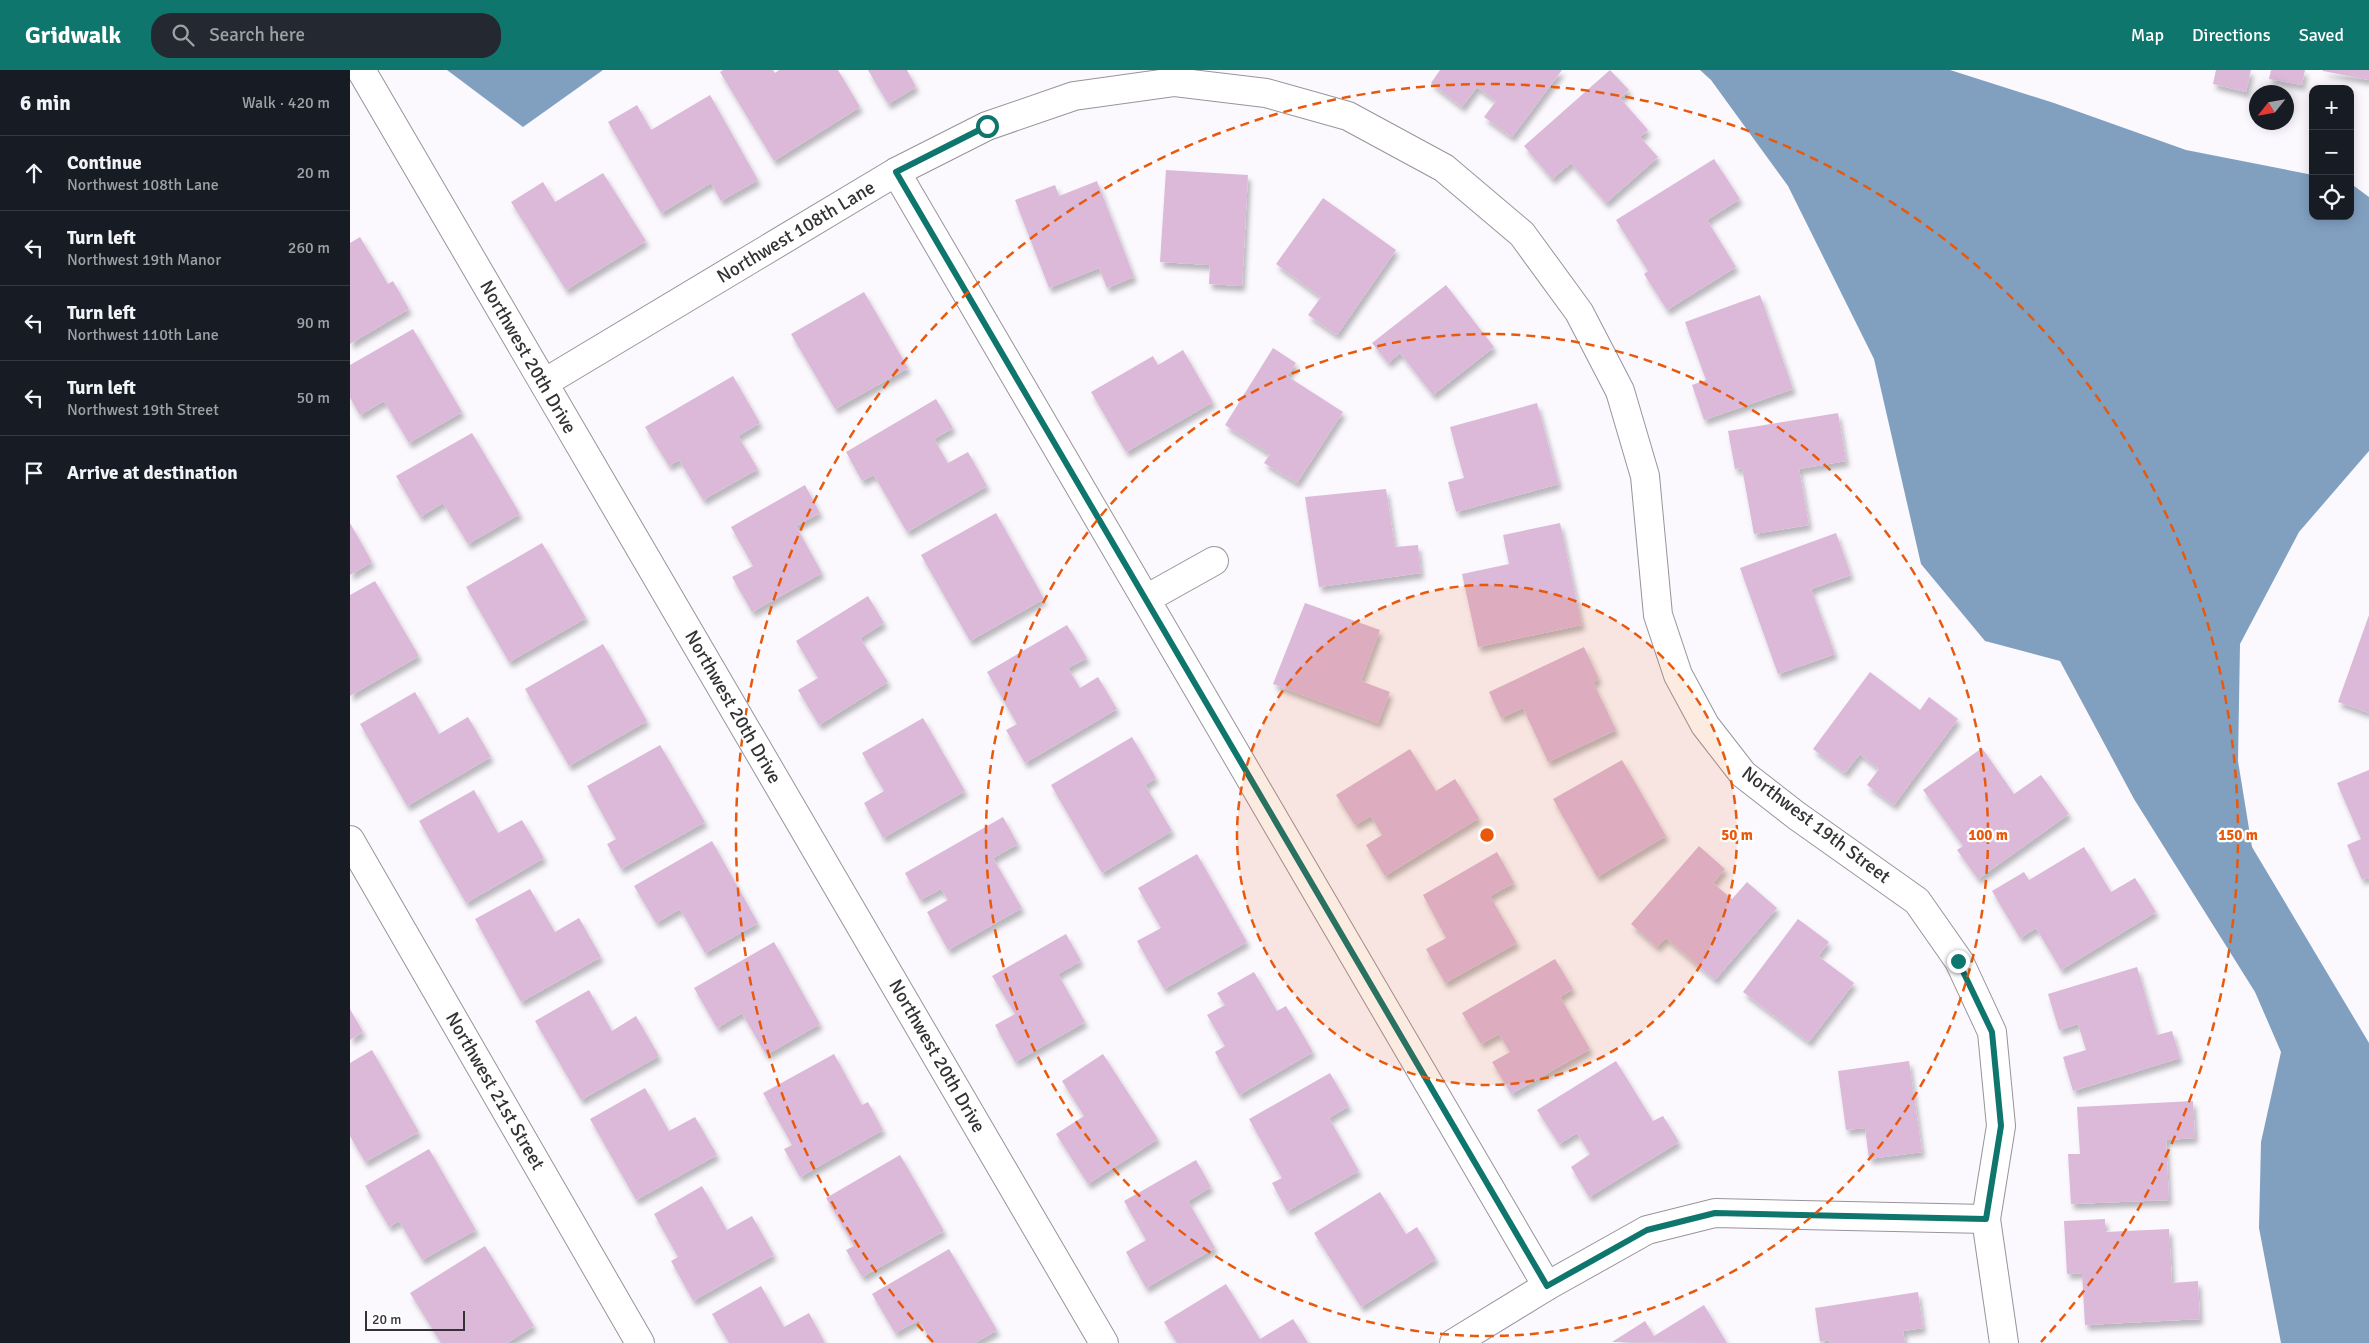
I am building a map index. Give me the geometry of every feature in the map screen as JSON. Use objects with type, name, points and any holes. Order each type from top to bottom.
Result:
[{"type":"street","name":"Northwest 20th Drive","points":[[361,70],[1104,1343]]},
{"type":"street","name":"Northwest 108th Lane","points":[[544,383],[896,172],[987,126],[1074,96],[1176,82],[1266,93]]},
{"type":"street","name":"Northwest 19th Street","points":[[1266,93],[1348,116],[1444,168],[1522,234],[1579,312],[1620,391],[1645,476],[1658,615],[1678,675],[1705,725],[1743,774],[1797,816],[1917,901],[1958,961],[1992,1032],[2001,1126],[1986,1219],[2004,1343]]},
{"type":"street","points":[[896,172],[1547,1286]]},
{"type":"street","points":[[1146,599],[1214,561]]},
{"type":"street","name":"Northwest 21st Street","points":[[350,840],[640,1343]]},
{"type":"street","points":[[1454,1343],[1547,1286],[1647,1230],[1715,1213],[1986,1219]]},
{"type":"water","points":[[447,70],[603,70],[523,127]]},
{"type":"water","points":[[1700,70],[1950,70],[2054,103],[2186,150],[2309,174],[2309,220],[2354,220],[2354,186],[2369,197],[2369,451],[2299,532],[2240,644],[2238,761],[2252,847],[2369,1043],[2369,1343],[2281,1343],[2259,1228],[2261,1142],[2281,1052],[2255,992],[2134,799],[2060,661],[1985,641],[1921,564],[1874,359],[1788,186],[1711,80]]},
{"type":"building","points":[[723,70],[773,70],[775,73],[779,70],[838,70],[860,107],[774,161],[720,72]]},
{"type":"building","points":[[868,70],[907,70],[916,87],[888,104]]},
{"type":"building","points":[[1440,70],[1562,70],[1512,137],[1484,117],[1496,101],[1477,87],[1462,107],[1431,83]]},
{"type":"building","points":[[1610,70],[1629,90],[1620,98],[1648,130],[1640,137],[1658,157],[1606,203],[1571,163],[1552,179],[1524,146]]},
{"type":"building","points":[[2216,70],[2251,70],[2246,92],[2213,84]]},
{"type":"building","points":[[2271,70],[2305,70],[2302,85],[2269,79]]},
{"type":"building","points":[[2369,70],[2369,80],[2323,71]]},
{"type":"building","points":[[710,95],[758,180],[721,201],[711,183],[661,213],[608,122],[637,105],[651,130]]},
{"type":"building","points":[[1714,159],[1740,199],[1707,220],[1736,267],[1667,310],[1644,274],[1648,271],[1616,220]]},
{"type":"building","points":[[1166,170],[1248,175],[1242,286],[1209,284],[1210,265],[1160,262]]},
{"type":"building","points":[[603,173],[646,241],[566,290],[511,202],[543,182],[555,202]]},
{"type":"building","points":[[1097,181],[1134,277],[1107,288],[1099,268],[1049,288],[1015,200],[1055,185],[1059,196]]},
{"type":"building","points":[[1323,198],[1396,250],[1337,335],[1308,315],[1321,297],[1276,264]]},
{"type":"building","points":[[360,237],[388,284],[393,281],[409,309],[350,344],[350,243]]},
{"type":"building","points":[[1446,285],[1494,347],[1433,395],[1400,353],[1388,363],[1372,343]]},
{"type":"building","points":[[864,292],[908,368],[835,409],[791,334]]},
{"type":"building","points":[[1760,295],[1793,389],[1704,420],[1692,385],[1706,380],[1685,322]]},
{"type":"building","points":[[413,329],[462,412],[409,443],[384,401],[360,415],[350,398],[350,365]]},
{"type":"building","points":[[1273,348],[1296,363],[1287,376],[1343,412],[1297,483],[1264,463],[1270,454],[1225,425]]},
{"type":"building","points":[[1183,350],[1213,402],[1126,452],[1091,392],[1153,356],[1158,365]]},
{"type":"building","points":[[733,376],[760,423],[738,436],[758,469],[703,500],[679,460],[669,466],[645,427]]},
{"type":"building","points":[[936,399],[953,428],[934,439],[948,463],[968,452],[987,486],[907,532],[874,475],[862,481],[846,452]]},
{"type":"building","points":[[1537,403],[1559,484],[1456,512],[1448,482],[1464,478],[1450,427]]},
{"type":"building","points":[[1838,413],[1846,461],[1799,469],[1809,525],[1754,534],[1742,468],[1735,469],[1728,431]]},
{"type":"building","points":[[472,433],[520,514],[468,544],[443,503],[420,517],[396,476]]},
{"type":"building","points":[[805,485],[820,513],[796,526],[822,573],[752,612],[732,577],[753,566],[731,527]]},
{"type":"building","points":[[1386,489],[1395,547],[1418,545],[1421,573],[1319,587],[1305,497]]},
{"type":"building","points":[[996,513],[1044,599],[970,641],[921,555]]},
{"type":"building","points":[[350,523],[372,562],[350,575]]},
{"type":"building","points":[[1560,523],[1582,625],[1478,647],[1462,574],[1509,564],[1503,535]]},
{"type":"building","points":[[1836,533],[1851,575],[1811,589],[1835,654],[1778,674],[1740,568]]},
{"type":"building","points":[[542,543],[586,618],[509,662],[466,587]]},
{"type":"building","points":[[375,581],[419,656],[350,696],[350,595]]},
{"type":"building","points":[[868,596],[884,623],[860,638],[888,682],[819,725],[798,690],[818,678],[796,641]]},
{"type":"building","points":[[1305,603],[1380,630],[1361,681],[1390,692],[1378,723],[1273,684]]},
{"type":"building","points":[[2369,615],[2369,713],[2338,702]]},
{"type":"building","points":[[1067,625],[1087,658],[1068,668],[1080,688],[1098,677],[1117,709],[1025,763],[1006,730],[1017,724],[987,672]]},
{"type":"building","points":[[603,644],[647,721],[569,766],[525,689]]},
{"type":"building","points":[[1584,647],[1599,679],[1593,682],[1616,730],[1548,762],[1523,708],[1501,718],[1489,692]]},
{"type":"building","points":[[1870,672],[1920,710],[1929,697],[1958,719],[1894,805],[1867,785],[1879,769],[1860,754],[1845,773],[1813,749]]},
{"type":"building","points":[[415,692],[439,734],[468,717],[491,757],[407,806],[360,724]]},
{"type":"building","points":[[923,718],[965,791],[883,838],[864,803],[884,791],[862,753]]},
{"type":"building","points":[[1132,737],[1156,778],[1145,785],[1172,831],[1102,873],[1051,785]]},
{"type":"building","points":[[660,745],[705,822],[621,869],[607,844],[616,839],[587,786]]},
{"type":"building","points":[[1982,748],[2014,794],[2041,775],[2069,814],[1978,879],[1957,850],[1963,846],[1923,790]]},
{"type":"building","points":[[1410,749],[1436,791],[1455,779],[1479,818],[1385,876],[1366,845],[1382,835],[1371,816],[1355,825],[1336,795]]},
{"type":"building","points":[[1622,760],[1666,836],[1597,877],[1553,799]]},
{"type":"building","points":[[2369,770],[2369,877],[2362,880],[2347,845],[2361,839],[2337,783]]},
{"type":"building","points":[[474,790],[498,833],[522,820],[544,858],[466,903],[419,821]]},
{"type":"building","points":[[1003,817],[1018,844],[993,858],[1022,908],[948,950],[927,912],[948,900],[941,889],[920,900],[905,873]]},
{"type":"building","points":[[712,841],[758,923],[705,953],[680,909],[656,923],[634,886]]},
{"type":"building","points":[[1699,846],[1725,869],[1713,883],[1732,899],[1747,882],[1777,908],[1715,980],[1666,938],[1657,947],[1631,924]]},
{"type":"building","points":[[2084,847],[2111,892],[2135,878],[2156,912],[2061,970],[2036,928],[2020,938],[1992,891],[2024,872],[2029,880]]},
{"type":"building","points":[[1497,852],[1514,883],[1490,896],[1517,943],[1445,983],[1426,949],[1446,938],[1423,895]]},
{"type":"building","points":[[1197,854],[1247,942],[1164,989],[1137,941],[1161,928],[1138,888]]},
{"type":"building","points":[[530,889],[555,932],[579,918],[601,957],[521,1002],[475,919]]},
{"type":"building","points":[[1798,919],[1829,942],[1818,956],[1854,983],[1809,1042],[1743,992]]},
{"type":"building","points":[[1066,934],[1081,961],[1058,974],[1085,1022],[1015,1062],[995,1025],[1015,1014],[992,976]]},
{"type":"building","points":[[774,942],[820,1024],[766,1055],[742,1013],[717,1028],[694,988]]},
{"type":"building","points":[[1555,959],[1573,989],[1560,997],[1590,1049],[1511,1094],[1492,1062],[1510,1052],[1499,1034],[1481,1044],[1462,1013]]},
{"type":"building","points":[[2137,967],[2157,1035],[2172,1031],[2180,1058],[2073,1091],[2063,1057],[2086,1050],[2078,1024],[2059,1030],[2048,994]]},
{"type":"building","points":[[1254,972],[1277,1011],[1286,1006],[1313,1052],[1239,1095],[1215,1052],[1225,1046],[1207,1015],[1225,1005],[1217,993]]},
{"type":"building","points":[[589,990],[612,1031],[636,1016],[659,1056],[581,1100],[535,1021]]},
{"type":"building","points":[[350,1009],[363,1032],[350,1040]]},
{"type":"building","points":[[372,1050],[419,1132],[365,1162],[350,1136],[350,1063]]},
{"type":"building","points":[[834,1054],[862,1105],[868,1102],[883,1130],[800,1177],[784,1149],[792,1145],[763,1093]]},
{"type":"building","points":[[1103,1054],[1158,1139],[1088,1184],[1056,1134],[1084,1116],[1062,1081]]},
{"type":"building","points":[[1616,1061],[1653,1121],[1663,1116],[1679,1142],[1589,1197],[1571,1167],[1590,1154],[1577,1133],[1559,1144],[1537,1110]]},
{"type":"building","points":[[1909,1061],[1922,1152],[1869,1159],[1865,1128],[1846,1130],[1838,1071]]},
{"type":"building","points":[[1330,1073],[1349,1106],[1329,1118],[1359,1171],[1287,1211],[1272,1183],[1282,1178],[1249,1119]]},
{"type":"building","points":[[645,1088],[669,1131],[695,1117],[717,1155],[636,1200],[590,1119]]},
{"type":"building","points":[[2193,1101],[2195,1138],[2166,1140],[2169,1200],[2071,1204],[2068,1154],[2080,1154],[2077,1107]]},
{"type":"building","points":[[429,1149],[476,1230],[422,1260],[399,1221],[389,1227],[365,1186]]},
{"type":"building","points":[[900,1155],[944,1231],[862,1277],[846,1250],[854,1246],[826,1198]]},
{"type":"building","points":[[1196,1160],[1211,1187],[1188,1201],[1215,1248],[1146,1288],[1126,1252],[1146,1240],[1124,1201]]},
{"type":"building","points":[[702,1186],[727,1230],[752,1216],[774,1255],[693,1301],[671,1261],[678,1257],[654,1214]]},
{"type":"building","points":[[1380,1192],[1406,1234],[1417,1227],[1436,1259],[1361,1307],[1314,1233]]},
{"type":"building","points":[[2105,1219],[2105,1232],[2169,1229],[2172,1283],[2198,1281],[2200,1319],[2085,1325],[2082,1273],[2067,1274],[2064,1221]]},
{"type":"building","points":[[485,1246],[534,1326],[507,1343],[441,1343],[410,1293]]},
{"type":"building","points":[[949,1249],[997,1330],[975,1343],[932,1343],[919,1320],[895,1333],[872,1294]]},
{"type":"building","points":[[1226,1284],[1260,1339],[1293,1319],[1308,1343],[1177,1343],[1164,1322]]},
{"type":"building","points":[[761,1286],[784,1327],[809,1313],[825,1343],[729,1343],[712,1314]]},
{"type":"building","points":[[1918,1292],[1923,1328],[1903,1331],[1905,1343],[1830,1343],[1829,1340],[1820,1342],[1815,1308]]},
{"type":"building","points":[[1704,1305],[1727,1343],[1612,1342],[1645,1321],[1654,1336]]},
{"type":"route","points":[[987,126],[896,172],[1547,1286],[1647,1230],[1715,1213],[1986,1219],[2001,1126],[1992,1032],[1958,961]]}]
